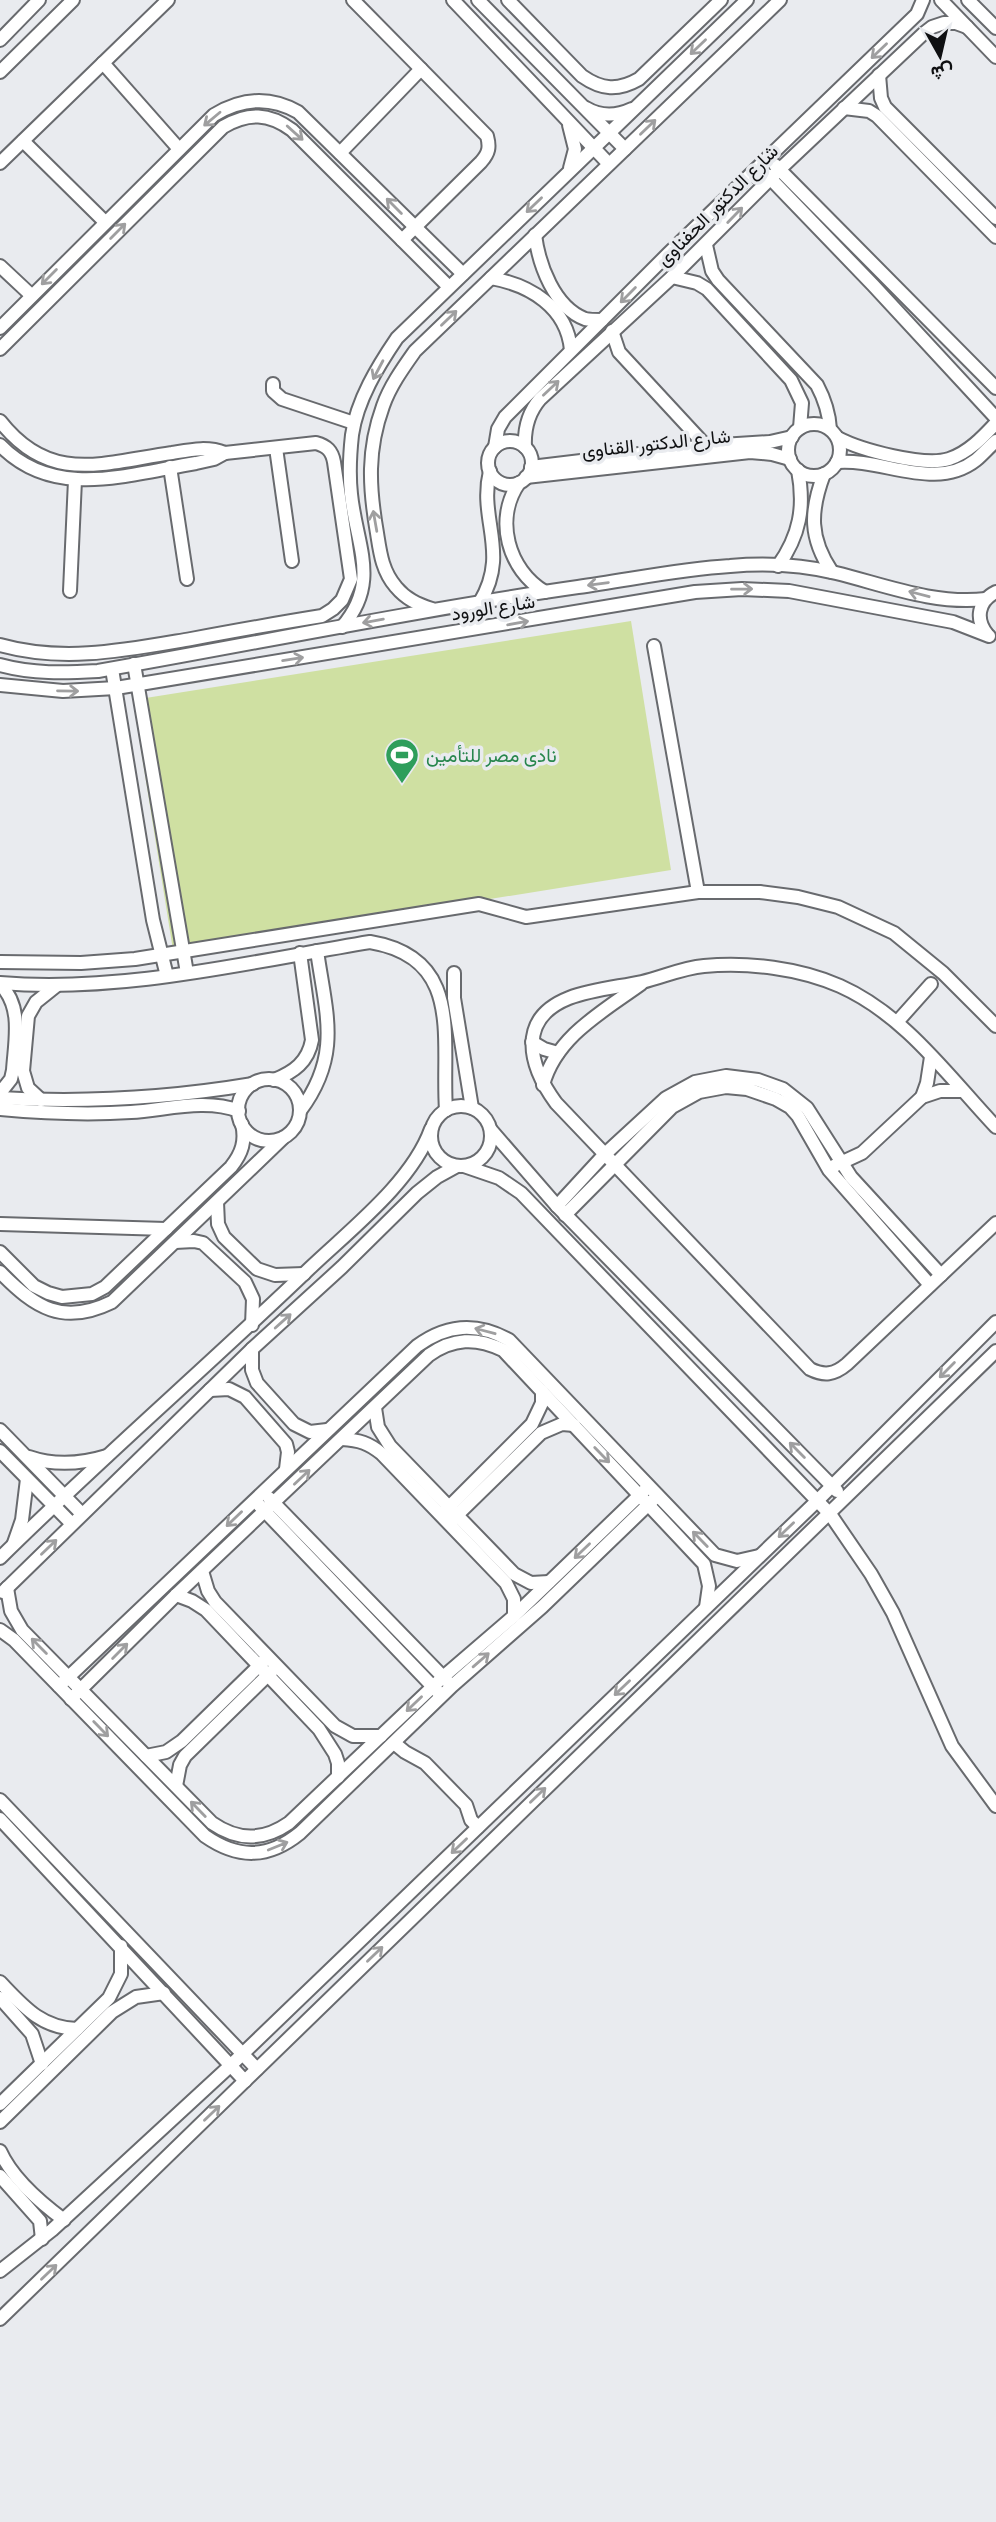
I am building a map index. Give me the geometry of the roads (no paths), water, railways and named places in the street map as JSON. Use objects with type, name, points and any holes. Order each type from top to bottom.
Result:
[{"type":"street","points":[[0,40],[39,0]]},
{"type":"street","points":[[0,72],[73,0]]},
{"type":"street","points":[[0,163],[168,0]]},
{"type":"street","points":[[353,0],[487,136],[490,145],[488,154],[481,162],[402,240]]},
{"type":"street","points":[[453,0],[609,164]]},
{"type":"street","points":[[478,0],[625,149]]},
{"type":"street","points":[[508,0],[582,76],[595,85],[610,89],[625,87],[639,79],[721,0]]},
{"type":"street","points":[[342,627],[355,612],[365,569],[351,493],[354,423],[377,368],[397,338],[747,0]]},
{"type":"street","points":[[435,610],[414,603],[395,586],[382,565],[370,489],[370,460],[383,407],[397,376],[415,351],[780,0]]},
{"type":"street","name":"شارع الدكتور الحفناوى","points":[[495,447],[498,429],[505,418],[668,254],[917,14],[923,0]]},
{"type":"street","points":[[942,0],[996,57]]},
{"type":"street","points":[[968,0],[996,29]]},
{"type":"street","points":[[909,21],[923,34]]},
{"type":"street","name":"شارع الدكتور الحفناوى","points":[[525,447],[526,425],[535,405],[677,273],[844,108],[932,27],[956,23],[967,27]]},
{"type":"street","points":[[103,63],[179,149]]},
{"type":"street","points":[[340,153],[421,69]]},
{"type":"street","points":[[879,75],[881,98],[885,107],[996,218]]},
{"type":"street","points":[[0,328],[214,115],[225,108],[249,101],[261,100],[286,105],[298,112],[463,274]]},
{"type":"street","points":[[580,104],[593,112],[607,115],[636,107]]},
{"type":"street","points":[[844,108],[869,111],[877,116],[996,237]]},
{"type":"street","points":[[0,349],[223,127],[236,119],[258,116],[280,121],[292,130],[449,287]]},
{"type":"street","points":[[563,177],[572,164],[575,149],[573,133],[566,118]]},
{"type":"street","points":[[23,141],[105,222]]},
{"type":"street","points":[[764,163],[996,388]]},
{"type":"street","points":[[775,174],[873,285],[994,431]]},
{"type":"street","points":[[362,200],[375,187]]},
{"type":"street","points":[[535,235],[541,265],[555,292],[585,319],[602,320]]},
{"type":"street","points":[[706,245],[712,271],[718,280],[817,385],[825,399],[840,446],[837,462],[824,474],[816,494],[814,525],[821,556],[832,572]]},
{"type":"street","points":[[668,254],[677,273],[707,289],[791,380],[802,403],[796,433],[788,451],[794,465],[802,512],[789,551],[778,566]]},
{"type":"street","points":[[0,266],[31,295]]},
{"type":"street","points":[[491,278],[521,285],[547,301],[570,335],[572,349]]},
{"type":"street","points":[[612,331],[619,352],[706,446]]},
{"type":"street","points":[[273,384],[273,391],[282,398],[354,423]]},
{"type":"street","points":[[0,421],[26,449],[62,464],[81,466],[194,449],[214,449],[225,453]]},
{"type":"street","points":[[796,433],[815,424],[862,448],[930,462],[949,459],[966,451],[994,431]]},
{"type":"street","points":[[837,462],[861,461],[927,475],[942,474],[957,471],[974,461],[994,431]]},
{"type":"street","name":"شارع الدكتور القناوى","points":[[526,476],[706,446],[760,443],[796,433]]},
{"type":"street","points":[[480,602],[490,583],[495,554],[486,492],[490,471],[488,460],[495,447],[510,441],[525,447],[531,456],[526,476],[511,496],[507,513],[510,552],[523,575],[545,592]]},
{"type":"street","points":[[0,645],[62,655],[114,652],[322,616],[333,609],[348,590],[351,579],[332,455],[323,445],[316,443],[225,453],[214,459],[170,467],[75,480],[37,472],[2,452]]},
{"type":"street","points":[[276,448],[292,561]]},
{"type":"street","name":"شارع الدكتور القناوى","points":[[526,476],[750,452],[772,454],[794,465]]},
{"type":"street","points":[[117,461],[119,475]]},
{"type":"street","points":[[794,465],[806,474],[824,474]]},
{"type":"street","points":[[170,467],[187,579]]},
{"type":"street","points":[[490,471],[495,479],[504,484],[526,476]]},
{"type":"street","points":[[70,591],[75,480]]},
{"type":"street","name":"شارع الورود","points":[[0,665],[59,674],[112,668],[480,602],[734,565],[778,566],[832,572],[936,599],[969,601],[991,595]]},
{"type":"street","points":[[645,577],[648,601]]},
{"type":"street","name":"شارع الورود","points":[[0,685],[63,691],[116,688],[695,592],[742,589],[789,591],[953,622],[992,637]]},
{"type":"street","points":[[991,595],[980,609],[979,621],[992,637]]},
{"type":"street","points":[[654,646],[698,892]]},
{"type":"street","points":[[134,664],[187,973]]},
{"type":"street","points":[[112,668],[153,919],[167,976]]},
{"type":"street","points":[[0,962],[81,963],[162,956],[471,905],[487,905],[526,917],[698,892],[760,892],[798,897],[838,907],[894,933],[914,947],[996,1026]]},
{"type":"street","points":[[0,984],[57,985],[167,976],[370,942],[383,944],[407,955],[428,972],[440,993],[447,1066],[446,1110]]},
{"type":"street","points":[[0,1272],[27,1298],[40,1306],[69,1314],[84,1312],[112,1302],[297,1124],[300,1111],[318,1084],[328,1053],[329,1036],[317,951]]},
{"type":"street","points":[[0,984],[11,998],[16,1016],[13,1070],[11,1079],[0,1095],[41,1100],[136,1098],[253,1084],[274,1080],[296,1070],[310,1051],[310,1027],[300,953]]},
{"type":"street","points":[[996,1127],[898,1021],[864,998],[807,974],[743,965],[703,966],[595,992],[562,1001],[545,1014],[532,1042],[533,1060],[543,1085],[609,1160],[810,1369],[819,1373],[839,1371],[996,1223]]},
{"type":"street","points":[[454,973],[454,998],[472,1108]]},
{"type":"street","points":[[543,1085],[548,1069],[571,1037],[602,1011],[644,982]]},
{"type":"street","points":[[898,1021],[932,984]]},
{"type":"street","points":[[41,1100],[28,1088],[23,1071],[28,1016],[36,1002],[57,985]]},
{"type":"street","points":[[595,992],[601,1001],[602,1011]]},
{"type":"street","points":[[532,1042],[558,1053]]},
{"type":"street","points":[[922,1097],[931,1057]]},
{"type":"street","points":[[561,1211],[666,1098],[695,1082],[726,1076],[772,1084],[807,1108],[840,1162],[847,1181],[930,1285]]},
{"type":"street","points":[[274,1080],[293,1090],[300,1111]]},
{"type":"street","points":[[0,1252],[34,1286],[48,1293],[77,1297],[105,1287],[237,1159],[244,1142],[240,1118],[242,1096],[253,1084]]},
{"type":"street","points":[[609,1160],[672,1107],[699,1092],[726,1087],[765,1094],[790,1107],[829,1170],[847,1181],[941,1275]]},
{"type":"street","points":[[847,1181],[862,1153],[922,1097],[940,1091],[962,1091]]},
{"type":"street","points":[[0,1110],[91,1114],[207,1105],[229,1107],[240,1118],[246,1131],[260,1139],[283,1138]]},
{"type":"street","points":[[0,1558],[252,1325],[403,1177],[420,1155],[437,1118],[446,1110],[459,1106],[472,1108],[484,1117],[491,1130],[561,1211],[845,1499]]},
{"type":"street","points":[[431,1129],[432,1146],[442,1160],[499,1178],[521,1193],[830,1514],[871,1574],[893,1614],[952,1746],[996,1806]]},
{"type":"street","points":[[64,1682],[15,1621],[3,1592],[252,1349],[417,1194],[437,1177],[478,1162],[487,1151],[491,1130]]},
{"type":"street","points":[[829,1170],[862,1153]]},
{"type":"street","points":[[217,1202],[218,1224],[224,1237],[257,1269],[275,1275],[304,1274]]},
{"type":"street","points":[[0,1224],[166,1229]]},
{"type":"street","points":[[175,1242],[184,1240],[203,1243],[246,1282],[253,1298],[252,1325]]},
{"type":"street","points":[[0,2272],[64,2220],[230,2066],[817,1501],[996,1322]]},
{"type":"street","points":[[64,1682],[327,1430],[429,1338],[455,1328],[483,1329],[509,1340],[649,1495],[704,1564],[709,1586],[705,1608]]},
{"type":"street","points":[[76,1694],[176,1595],[429,1355],[452,1342],[465,1340],[491,1344],[503,1350],[574,1425],[715,1555],[737,1561],[759,1556]]},
{"type":"street","points":[[252,1349],[252,1370],[257,1383],[294,1424],[310,1432],[327,1430]]},
{"type":"street","points":[[0,2319],[996,1351]]},
{"type":"street","points":[[210,1390],[229,1389],[246,1397],[286,1444],[286,1469]]},
{"type":"street","points":[[449,1515],[533,1424],[542,1403],[542,1391]]},
{"type":"street","points":[[375,1408],[383,1436],[506,1583],[514,1599],[514,1616]]},
{"type":"street","points":[[449,1515],[541,1433],[562,1424],[574,1425]]},
{"type":"street","points":[[0,1430],[82,1514]]},
{"type":"street","points":[[342,1439],[363,1441],[372,1446],[514,1574],[530,1583],[550,1582]]},
{"type":"street","points":[[0,1451],[72,1524]]},
{"type":"street","points":[[24,1456],[58,1464],[85,1462],[111,1455]]},
{"type":"street","points":[[13,1545],[22,1520],[27,1479]]},
{"type":"street","points":[[0,1630],[76,1694],[205,1836],[225,1848],[246,1853],[275,1849],[300,1833],[394,1743],[442,1686],[514,1616],[649,1495]]},
{"type":"street","points":[[76,1694],[146,1756],[212,1823],[230,1834],[251,1837],[277,1830],[289,1823],[381,1736],[542,1607],[649,1495]]},
{"type":"street","points":[[258,1496],[442,1686]]},
{"type":"street","points":[[202,1571],[211,1597],[326,1736],[338,1763],[335,1779],[342,1793]]},
{"type":"street","points":[[176,1595],[206,1610],[344,1732],[363,1738],[381,1736]]},
{"type":"street","points":[[146,1756],[166,1752],[183,1741],[268,1666]]},
{"type":"street","points":[[176,1786],[180,1765],[185,1756],[268,1666]]},
{"type":"street","points":[[394,1743],[425,1763],[466,1805],[471,1820],[478,1827]]},
{"type":"street","points":[[0,1800],[257,2069]]},
{"type":"street","points":[[0,1819],[245,2081]]},
{"type":"street","points":[[225,1848],[230,1834]]},
{"type":"street","points":[[0,2104],[115,1991],[121,1974],[121,1946]]},
{"type":"street","points":[[0,1982],[39,2020],[58,2027],[77,2029]]},
{"type":"street","points":[[0,2122],[112,2011],[136,1997],[164,1993]]},
{"type":"street","points":[[0,1998],[32,2034],[42,2064]]},
{"type":"street","points":[[0,2151],[8,2165],[64,2220]]},
{"type":"street","points":[[0,2176],[40,2221],[42,2239]]},
{"type":"place","name":"نادى مصر للتأمين","points":[[402,785]]}]
